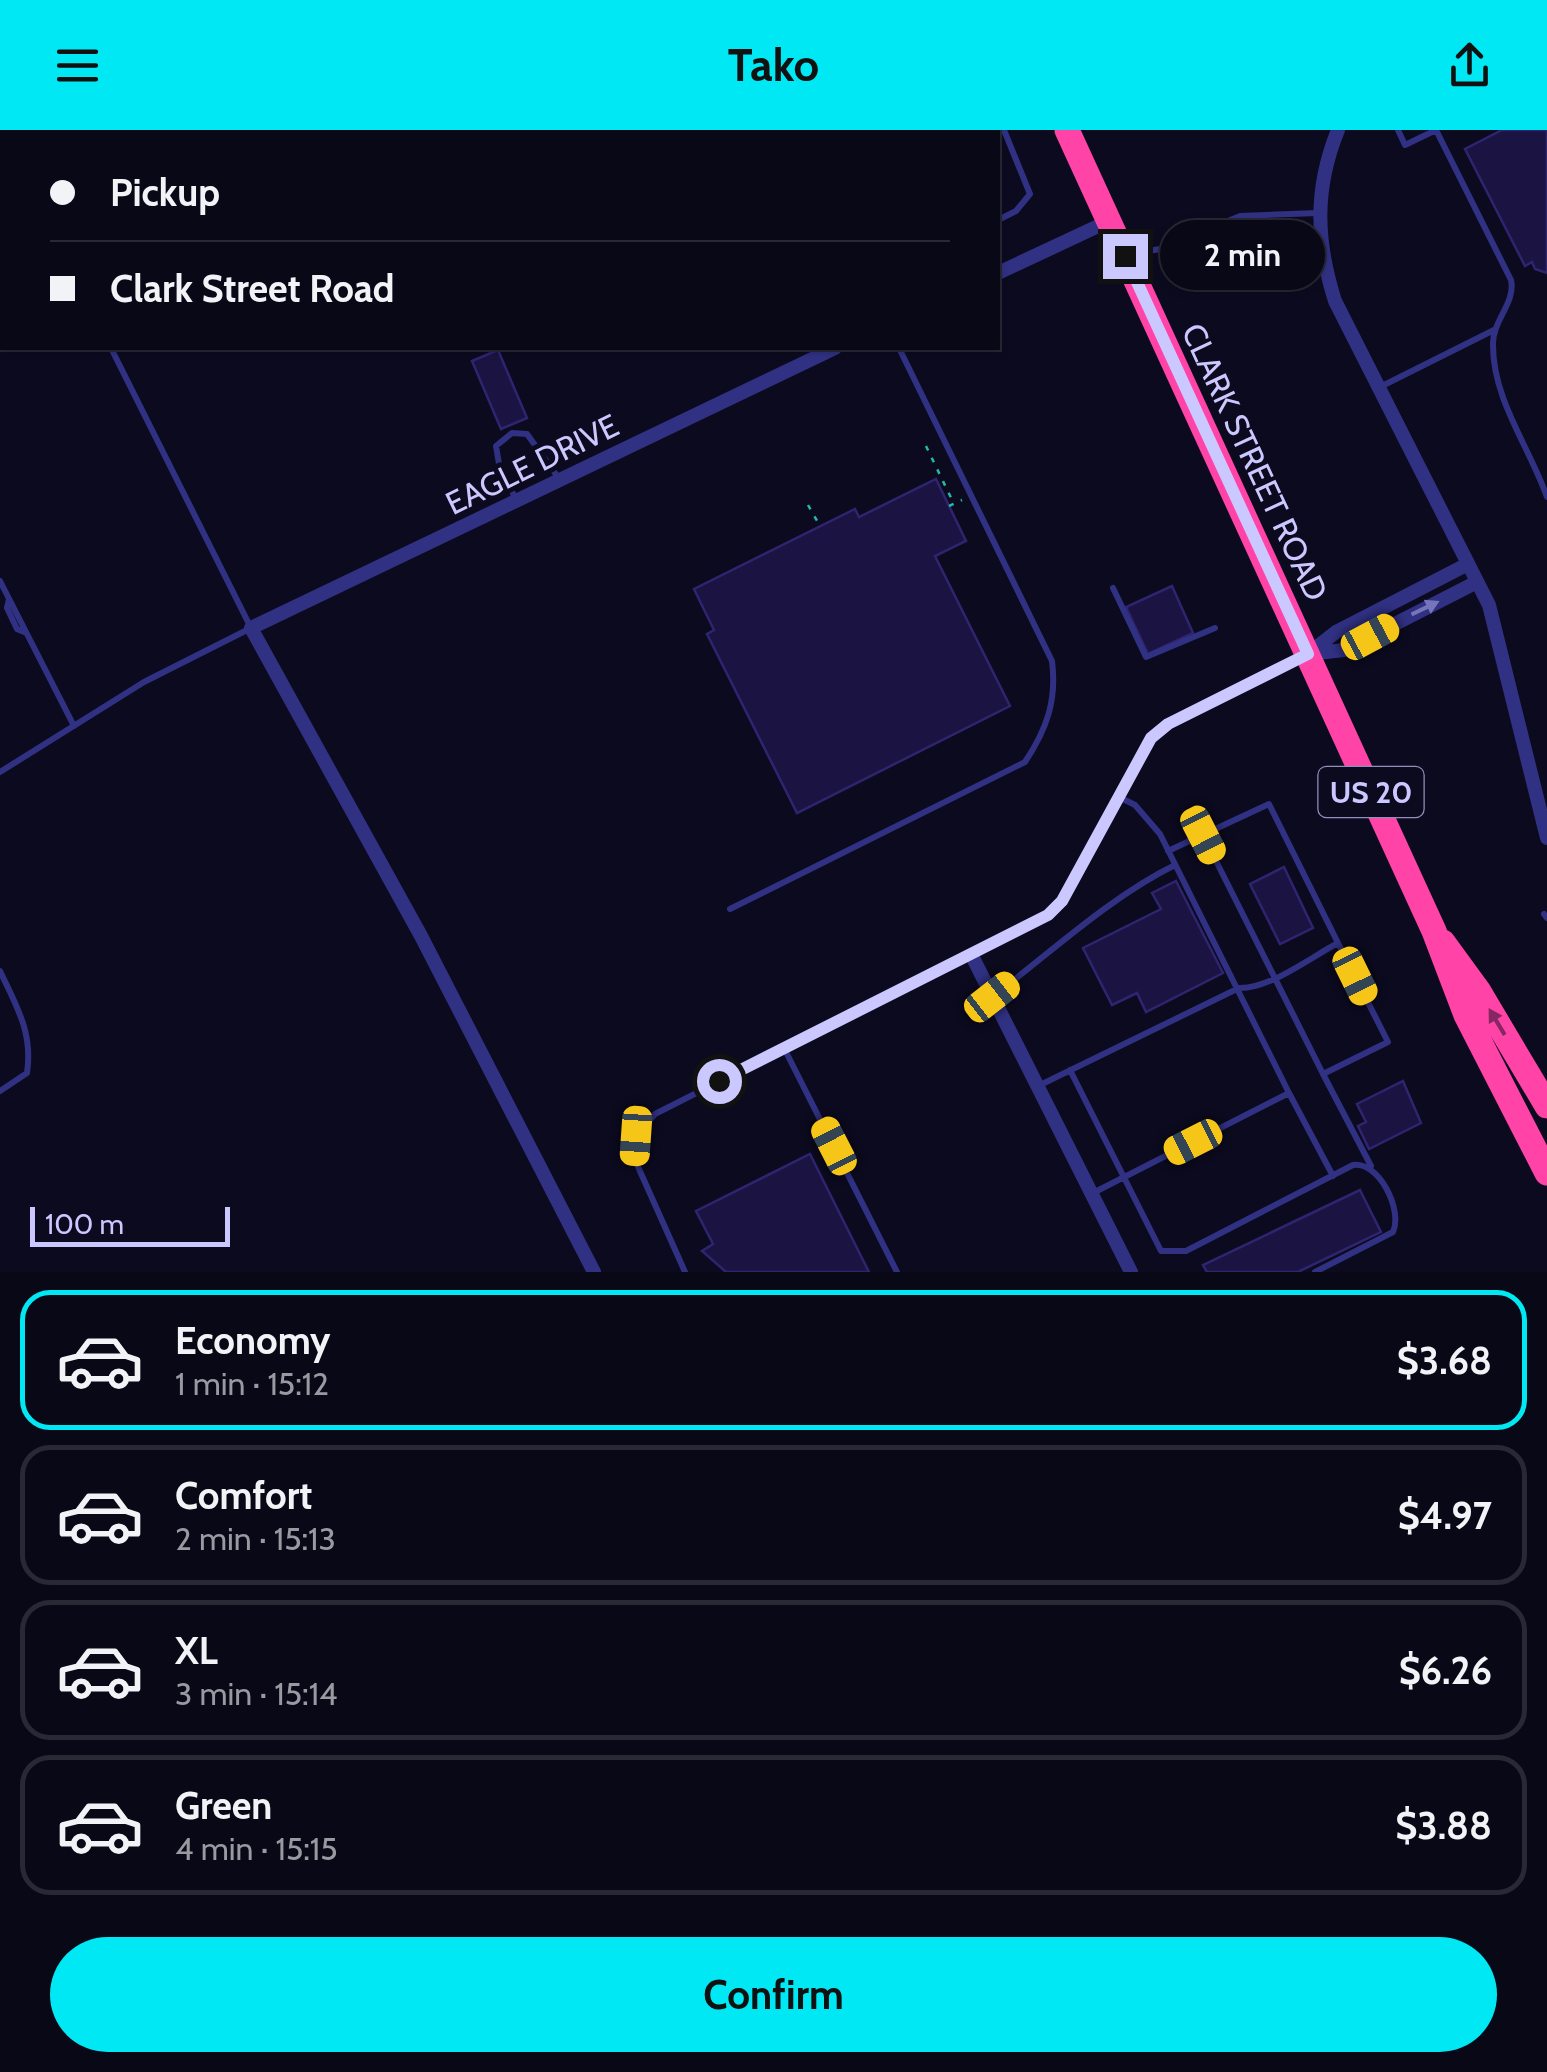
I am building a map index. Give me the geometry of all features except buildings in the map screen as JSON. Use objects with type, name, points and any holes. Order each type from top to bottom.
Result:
[{"type":"highway","name":"CLARK STREET ROAD","points":[[1067,130],[1434,931],[1466,1015],[1547,1173]]},
{"type":"highway","name":"CLARK STREET ROAD","points":[[1434,931],[1462,966],[1547,1106]]},
{"type":"street","points":[[1338,130],[1318,212],[1322,252],[1335,302],[1477,582],[1498,632],[1547,838]]},
{"type":"street","points":[[1000,272],[1109,221]]},
{"type":"street","name":"EAGLE DRIVE","points":[[251,628],[826,350]]},
{"type":"street","points":[[1308,654],[1336,632],[1468,564]]},
{"type":"street","points":[[1308,654],[1344,650],[1477,582]]},
{"type":"street","points":[[251,628],[421,936],[594,1272]]},
{"type":"street","points":[[972,956],[1131,1272]]},
{"type":"lane","points":[[1000,219],[1016,211],[1030,194],[1004,130]]},
{"type":"lane","points":[[1398,130],[1405,145],[1435,130],[1511,280],[1514,292],[1495,329],[1495,384],[1531,454],[1547,497]]},
{"type":"lane","points":[[1125,256],[1160,249],[1240,216],[1318,212]]},
{"type":"lane","points":[[1378,388],[1495,329]]},
{"type":"lane","points":[[0,772],[144,682],[251,628],[111,350]]},
{"type":"lane","points":[[730,909],[1025,762],[1042,737],[1056,691],[1052,661],[900,350]]},
{"type":"lane","points":[[516,502],[498,464],[496,446],[512,433],[527,434],[560,481]]},
{"type":"lane","points":[[0,581],[17,629],[24,632],[74,726]]},
{"type":"lane","points":[[1113,588],[1146,657],[1215,628]]},
{"type":"lane","points":[[685,1272],[635,1160],[636,1136],[654,1114],[1030,927],[1062,901],[1138,757],[1168,724],[1308,654]]},
{"type":"lane","points":[[1117,796],[1148,818],[1176,865],[1333,1176]]},
{"type":"lane","points":[[1168,851],[1270,804],[1388,1042],[1324,1074]]},
{"type":"lane","points":[[1203,835],[1397,1214],[1393,1232],[1315,1272]]},
{"type":"lane","points":[[992,997],[1090,924],[1118,896],[1176,865]]},
{"type":"lane","points":[[1036,1087],[1338,943]]},
{"type":"lane","points":[[0,971],[27,1026],[30,1053],[27,1073],[0,1091]]},
{"type":"lane","points":[[784,1048],[897,1272]]},
{"type":"lane","points":[[1070,1070],[1161,1251],[1177,1254],[1362,1164],[1372,1170]]},
{"type":"lane","points":[[1090,1195],[1289,1093]]},
{"type":"path","points":[[926,446],[952,505],[972,495]]},
{"type":"path","points":[[808,505],[820,526]]},
{"type":"route","points":[[719,1081],[1048,915],[1062,901],[1151,738],[1168,724],[1308,654],[1125,256]]}]
